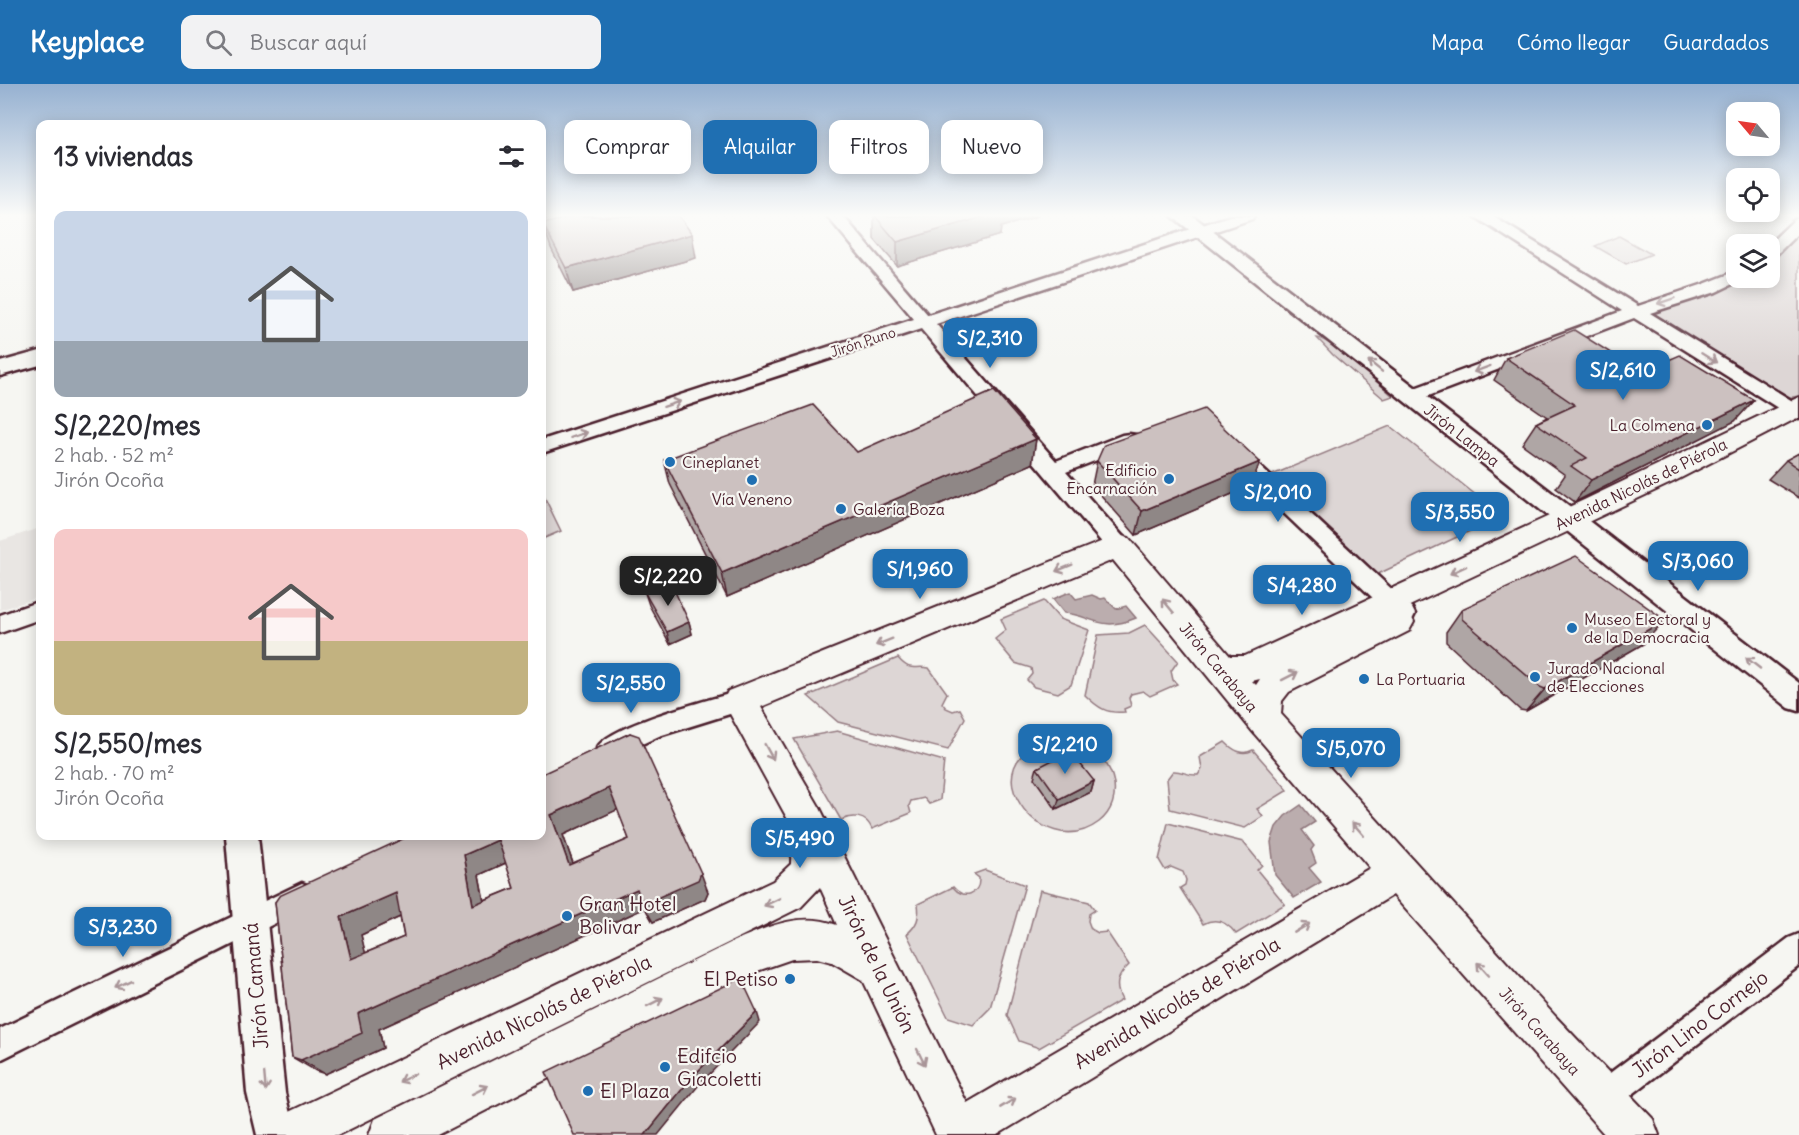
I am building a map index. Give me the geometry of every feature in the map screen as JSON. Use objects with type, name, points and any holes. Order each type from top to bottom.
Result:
[{"type":"main road","name":"Avenida Nicolás de Piérola","points":[[1218,667],[1249,669],[1547,551],[1578,527],[1797,415]]},
{"type":"main road","name":"Jirón Carabaya","points":[[1118,546],[1218,667],[1396,873],[1601,1099],[1637,1135]]},
{"type":"main road","points":[[740,700],[1118,546]]},
{"type":"main road","name":"Avenida Nicolás de Piérola","points":[[1265,722],[1263,711],[1265,697],[1277,682],[1399,610]]},
{"type":"main road","name":"Jirón de la Unión","points":[[740,700],[807,820],[958,1134]]},
{"type":"main road","name":"Avenida Nicolás de Piérola","points":[[290,1135],[787,894],[806,876],[812,859],[807,820]]},
{"type":"main road","name":"Avenida Nicolás de Piérola","points":[[958,1134],[1396,873]]},
{"type":"main road","points":[[391,1135],[740,959],[783,942],[808,938],[820,941],[853,952],[878,966]]},
{"type":"street","name":"Jirón Carabaya","points":[[877,265],[1118,546]]},
{"type":"street","name":"Jirón Puno","points":[[546,446],[1095,265]]},
{"type":"street","name":"Jirón Lampa","points":[[1243,265],[1799,699]]},
{"type":"street","points":[[1560,265],[1797,415]]},
{"type":"street","points":[[1411,396],[1635,312],[1726,281]]},
{"type":"street","points":[[0,369],[36,359]]},
{"type":"street","points":[[1052,470],[1150,432]]},
{"type":"street","points":[[1218,439],[1399,610]]},
{"type":"street","points":[[0,624],[36,611]]},
{"type":"street","points":[[592,757],[652,728],[740,700]]},
{"type":"street","name":"Jirón Camaná","points":[[242,840],[266,1093],[276,1135]]},
{"type":"street","points":[[0,1045],[325,885]]},
{"type":"street","name":"Jirón Lino Cornejo","points":[[1601,1099],[1799,948]]},
{"type":"shaded area","points":[[1780,265],[1799,265],[1799,396],[1787,398],[1651,314],[1726,286],[1726,288],[1780,288]]},
{"type":"shaded area","points":[[1317,338],[1343,353],[1393,396],[1384,399]]},
{"type":"shaded area","points":[[1390,426],[1502,516],[1378,574],[1272,475]]},
{"type":"shaded area","points":[[546,500],[561,531],[546,537]]},
{"type":"shaded area","points":[[36,529],[36,598],[0,610],[0,541]]},
{"type":"shaded area","points":[[1070,592],[1076,599],[1092,595],[1101,599],[1105,598],[1116,609],[1126,606],[1136,618],[1105,624],[1064,613],[1053,599]]},
{"type":"shaded area","points":[[1044,601],[1060,619],[1089,630],[1071,685],[1058,693],[1034,687],[1027,680],[1032,674],[1031,668],[1015,663],[995,639],[1006,630],[1001,619]]},
{"type":"shaded area","points":[[1145,625],[1178,661],[1171,671],[1173,680],[1177,684],[1150,696],[1143,691],[1131,694],[1129,698],[1131,706],[1124,709],[1125,712],[1103,709],[1085,695],[1098,635],[1129,633]]},
{"type":"shaded area","points":[[898,658],[910,667],[929,668],[947,693],[942,703],[953,711],[960,709],[965,718],[948,750],[838,722],[808,696]]},
{"type":"shaded area","points":[[837,731],[944,761],[940,800],[929,804],[924,798],[911,801],[909,806],[911,813],[872,829],[866,821],[859,817],[841,820],[794,739]]},
{"type":"shaded area","points":[[1054,740],[1086,746],[1096,752],[1104,761],[1114,781],[1112,803],[1107,813],[1099,822],[1077,832],[1055,830],[1035,820],[1021,805],[1013,786],[1014,767],[1027,751]]},
{"type":"shaded area","points":[[1225,742],[1238,751],[1253,750],[1288,790],[1257,809],[1263,816],[1245,828],[1170,809],[1167,779],[1173,771],[1198,775],[1202,769],[1200,757]]},
{"type":"shaded area","points":[[1301,805],[1315,822],[1302,830],[1314,846],[1311,850],[1316,863],[1309,868],[1321,882],[1294,898],[1275,875],[1271,842],[1276,827],[1285,816]]},
{"type":"shaded area","points":[[1168,823],[1243,842],[1262,865],[1257,870],[1285,904],[1236,934],[1229,926],[1221,922],[1212,921],[1203,924],[1180,888],[1185,885],[1186,880],[1183,872],[1171,867],[1165,870],[1159,860]]},
{"type":"shaded area","points":[[985,870],[1025,885],[990,1008],[973,1025],[948,1017],[907,934],[917,921],[918,904],[953,887],[961,893],[974,892],[979,884],[979,878],[974,874]]},
{"type":"shaded area","points":[[1040,890],[1089,902],[1095,910],[1089,914],[1088,921],[1091,929],[1098,933],[1107,932],[1129,965],[1118,981],[1118,990],[1122,1000],[1039,1048],[1019,1041],[1007,1015]]},
{"type":"building","points":[[1574,330],[1641,372],[1680,355],[1754,400],[1591,480],[1571,466],[1587,458],[1536,423],[1575,405],[1506,358]]},
{"type":"building","points":[[994,391],[1036,439],[722,573],[664,460],[813,405],[857,452]]},
{"type":"building","points":[[1204,409],[1260,462],[1142,511],[1097,461],[1104,445]]},
{"type":"building","points":[[1799,453],[1799,469],[1786,460]]},
{"type":"building","name":"Jurado Nacional de Elecciones","points":[[1576,556],[1665,620],[1545,689],[1462,619],[1462,609]]},
{"type":"building","points":[[671,583],[689,622],[667,632],[645,593]]},
{"type":"building","name":"Gran Hotel Bolivar","points":[[630,733],[639,736],[701,873],[698,880],[643,904],[637,889],[358,1014],[362,1033],[301,1060],[292,1057],[275,902],[279,896],[400,840],[498,840],[546,840],[546,772]],"holes":[[[609,788],[629,839],[569,865],[551,815]],[[498,840],[514,888],[473,905],[464,855]],[[396,893],[404,937],[351,959],[341,917]]]},
{"type":"building","points":[[1070,751],[1094,781],[1059,799],[1037,768]]},
{"type":"building","points":[[741,978],[757,1012],[692,1077],[645,1135],[574,1135],[546,1072]]},
{"type":"place","name":"La Colmena","points":[[1707,425]]},
{"type":"place","name":"Cineplanet","points":[[670,462]]},
{"type":"place","name":"Edificio Encarnación","points":[[1169,479]]},
{"type":"place","name":"Vía Veneno","points":[[752,480]]},
{"type":"place","name":"Galería Boza","points":[[841,509]]},
{"type":"place","name":"Museo Electoral y de la Democracia","points":[[1572,628]]},
{"type":"place","name":"Jurado Nacional de Elecciones","points":[[1535,677]]},
{"type":"place","name":"La Portuaria","points":[[1364,679]]},
{"type":"place","name":"Gran Hotel Bolivar","points":[[567,916]]},
{"type":"place","name":"El Petiso","points":[[790,979]]},
{"type":"place","name":"Edifcio Giacoletti","points":[[665,1067]]},
{"type":"place","name":"El Plaza","points":[[588,1091]]}]
